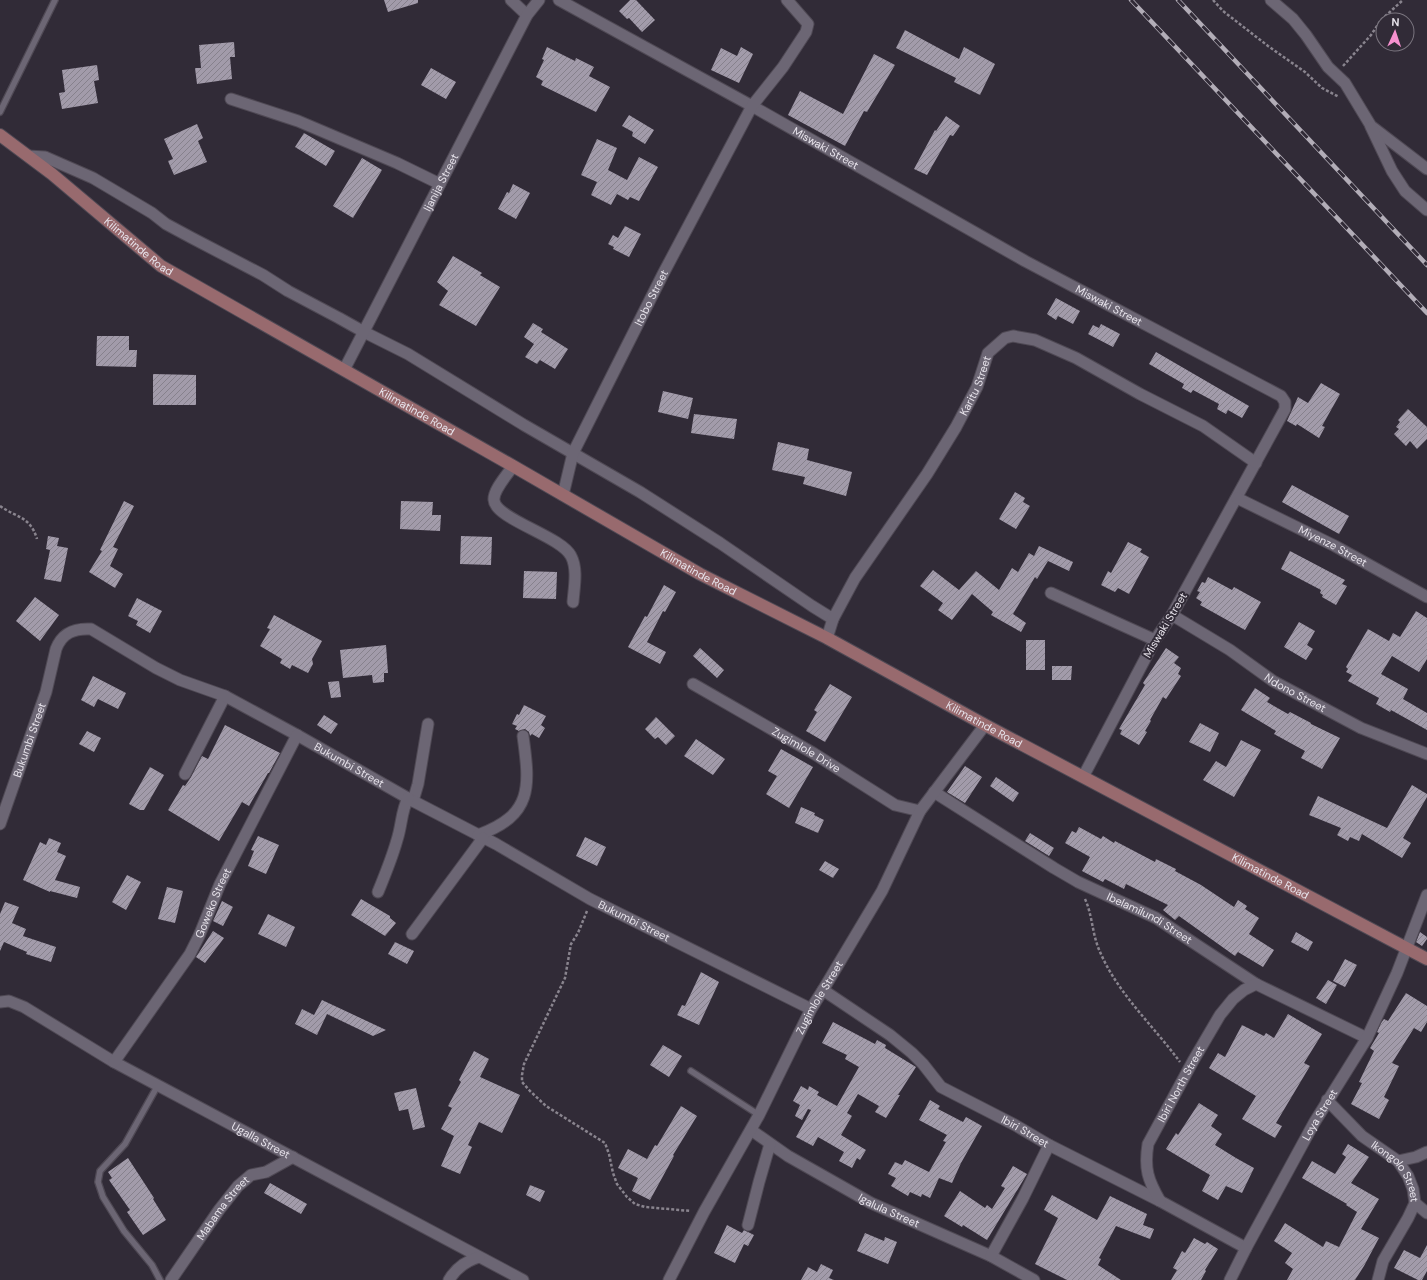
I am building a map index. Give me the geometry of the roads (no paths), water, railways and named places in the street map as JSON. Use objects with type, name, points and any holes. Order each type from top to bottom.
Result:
[{"type":"main road","name":"Kilimatinde Road","points":[[0,135],[52,174],[161,266],[700,574],[827,638],[985,725],[1427,959]]},
{"type":"street","points":[[511,0],[528,15]]},
{"type":"street","name":"Ijanija Street","points":[[344,370],[528,15],[540,0]]},
{"type":"street","name":"Miswaki Street","points":[[559,0],[752,106],[1025,261],[1281,396],[1285,402],[1285,409],[1172,615],[1155,640],[1083,777]]},
{"type":"street","name":"Itobo Street","points":[[563,495],[573,453],[663,274],[752,106],[783,67],[808,28],[808,24],[805,19],[787,0]]},
{"type":"street","points":[[1271,0],[1293,19],[1335,75],[1345,83],[1371,126],[1392,171],[1405,191],[1427,210]]},
{"type":"street","points":[[231,99],[298,121],[397,163],[440,184]]},
{"type":"street","points":[[1371,126],[1427,169]]},
{"type":"street","points":[[28,156],[45,157],[93,178],[179,231],[263,275],[288,291],[364,332],[408,354],[524,425],[640,492],[714,539],[833,619]]},
{"type":"street","name":"Karitu Street","points":[[827,638],[833,619],[855,578],[927,474],[956,427],[977,387],[988,353],[1005,338],[1013,336],[1035,340],[1076,358],[1140,394],[1203,426],[1256,463]]},
{"type":"street","points":[[513,466],[500,484],[494,497],[494,502],[497,508],[516,521],[564,547],[571,557],[575,572],[573,602]]},
{"type":"street","name":"Miyenze Street","points":[[1237,498],[1328,542],[1427,597]]},
{"type":"street","points":[[1050,593],[1155,640]]},
{"type":"street","name":"Ndono Street","points":[[1172,615],[1230,650],[1273,681],[1361,728],[1427,754]]},
{"type":"street","name":"Bukumbi Street","points":[[0,824],[46,692],[58,644],[66,634],[80,628],[91,629],[156,668],[180,680],[224,696],[297,735],[480,836],[590,899],[811,1009]]},
{"type":"street","name":"Zugimlole Drive","points":[[693,684],[813,753],[895,805],[920,811]]},
{"type":"street","points":[[185,774],[224,696]]},
{"type":"street","points":[[378,892],[391,862],[398,838],[404,806],[411,799],[418,784],[428,724]]},
{"type":"street","name":"Zugimlole Street","points":[[669,1280],[704,1212],[759,1115],[811,1009],[882,891],[920,811],[985,725]]},
{"type":"street","name":"Goweko Street","points":[[114,1062],[190,954],[220,884],[297,735]]},
{"type":"street","points":[[412,934],[480,836],[498,826],[521,805],[526,792],[528,775],[523,736]]},
{"type":"street","name":"Ibelamilundi Street","points":[[934,792],[1078,882],[1156,918],[1256,984],[1367,1038]]},
{"type":"street","name":"Loya Street","points":[[1230,1280],[1327,1100],[1367,1038],[1407,948],[1427,896]]},
{"type":"street","name":"Ibiri North Street","points":[[1160,1201],[1150,1183],[1147,1170],[1146,1157],[1148,1144],[1220,1015],[1233,999],[1244,990],[1256,984]]},
{"type":"street","name":"Ibiri Street","points":[[823,990],[890,1035],[912,1053],[923,1064],[941,1087],[1015,1125],[1049,1146],[1160,1201],[1246,1248]]},
{"type":"street","name":"Ugalla Street","points":[[0,994],[4,1002],[24,1007],[114,1062],[523,1280]]},
{"type":"street","name":"Ikongolo Street","points":[[1327,1100],[1362,1136],[1398,1161],[1408,1176],[1412,1189],[1415,1203],[1383,1261],[1378,1280]]},
{"type":"street","name":"Igalula Street","points":[[751,1130],[788,1156],[871,1203],[991,1256],[1034,1280]]},
{"type":"street","points":[[748,1225],[770,1144]]},
{"type":"street","points":[[991,1256],[1024,1198],[1049,1146]]},
{"type":"street","points":[[1398,1161],[1416,1157],[1427,1152]]},
{"type":"street","name":"Mabama Street","points":[[171,1280],[219,1210],[238,1186],[251,1175],[262,1173],[293,1157]]},
{"type":"street","points":[[1415,1203],[1427,1213]]},
{"type":"street","points":[[449,1280],[460,1267],[479,1257]]},
{"type":"lane","points":[[0,112],[55,0]]},
{"type":"lane","points":[[691,1071],[759,1115]]},
{"type":"lane","points":[[158,1085],[125,1144],[100,1171],[98,1182],[106,1203],[124,1231],[152,1265],[160,1280]]},
{"type":"railway","points":[[1131,0],[1427,313]]},
{"type":"railway","points":[[1178,0],[1427,265]]}]
